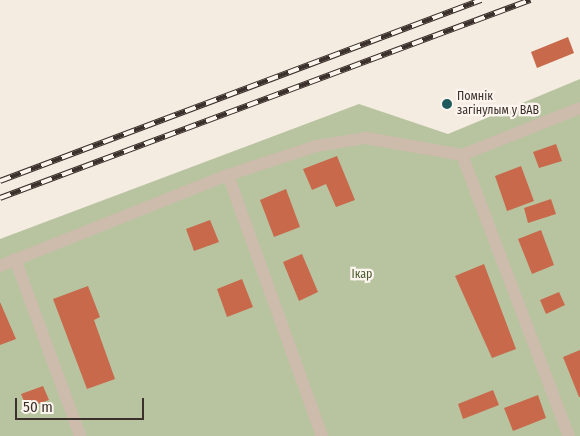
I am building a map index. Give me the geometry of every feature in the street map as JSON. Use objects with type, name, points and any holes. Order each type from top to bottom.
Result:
[{"type":"lane","points":[[0,266],[228,176],[316,146],[366,138],[462,155],[580,108]]},
{"type":"lane","points":[[462,155],[569,436]]},
{"type":"lane","points":[[228,176],[322,436]]},
{"type":"lane","points":[[15,260],[80,436]]},
{"type":"green space","name":"Ікар","points":[[580,79],[580,436],[0,436],[0,239],[359,104],[448,134]]},
{"type":"building","points":[[568,37],[574,53],[537,68],[531,52]]},
{"type":"building","points":[[556,144],[562,161],[539,168],[533,152]]},
{"type":"building","points":[[337,156],[355,200],[336,207],[326,184],[312,190],[303,169]]},
{"type":"building","points":[[521,166],[534,201],[507,211],[495,176]]},
{"type":"building","points":[[286,189],[300,227],[274,237],[260,200]]},
{"type":"building","points":[[551,199],[556,214],[528,223],[524,208]]},
{"type":"building","points":[[210,220],[219,242],[194,251],[186,229]]},
{"type":"building","points":[[541,230],[554,265],[532,274],[518,239]]},
{"type":"building","points":[[302,254],[318,292],[299,301],[283,262]]},
{"type":"building","points":[[484,264],[516,349],[492,358],[455,276]]},
{"type":"building","points":[[242,279],[253,307],[227,317],[217,289]]},
{"type":"building","points":[[88,286],[100,317],[94,320],[115,379],[87,389],[53,299]]},
{"type":"building","points":[[559,292],[565,305],[546,314],[540,300]]},
{"type":"building","points":[[0,302],[16,339],[0,345]]},
{"type":"building","points":[[580,350],[580,397],[579,397],[563,357]]},
{"type":"building","points":[[43,386],[49,400],[27,408],[21,394]]},
{"type":"building","points":[[493,390],[499,405],[463,419],[458,404]]},
{"type":"building","points":[[538,395],[546,418],[513,431],[504,408]]},
{"type":"railway","points":[[0,181],[481,0]]},
{"type":"railway","points":[[0,198],[530,0]]},
{"type":"place","name":"Помнік загінулым у ВАВ","points":[[447,104]]}]
